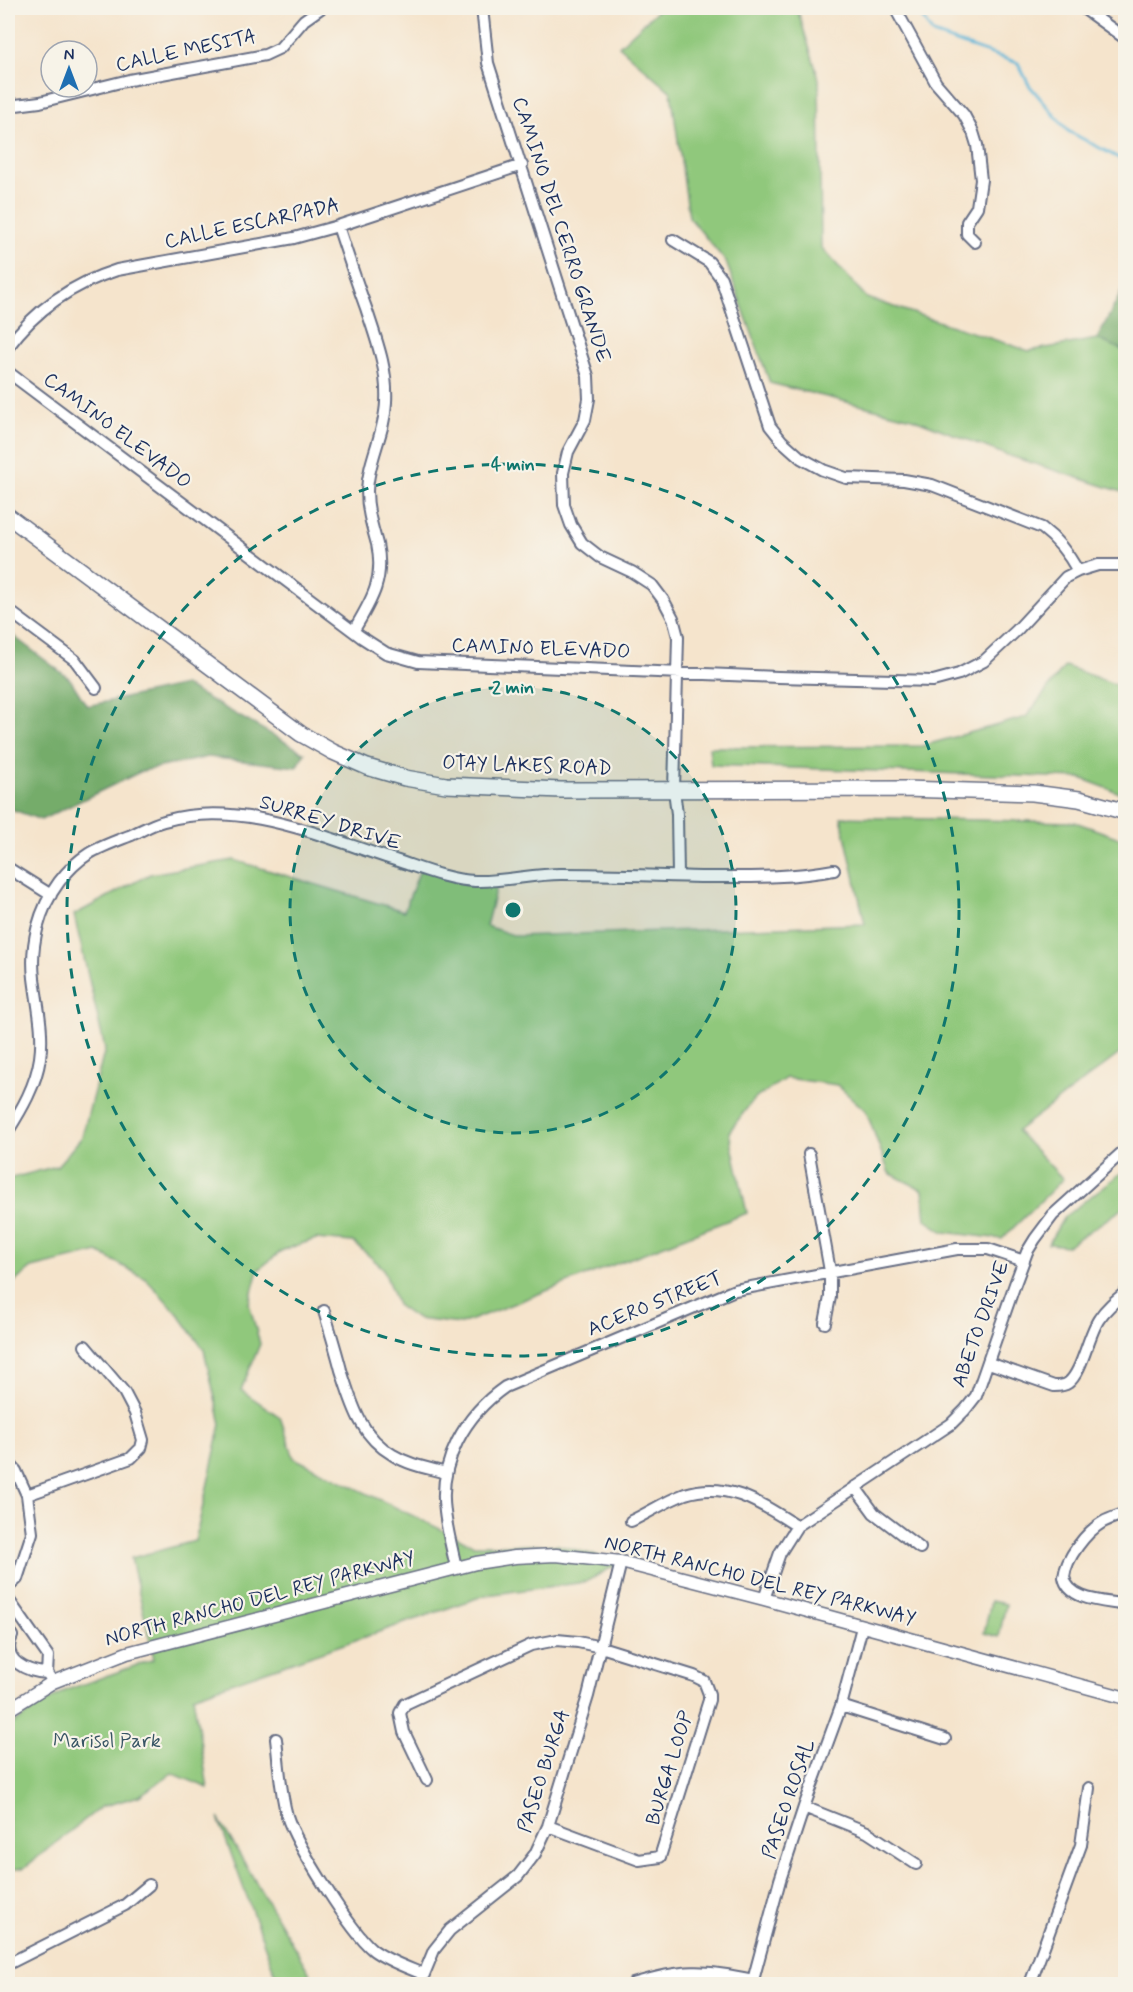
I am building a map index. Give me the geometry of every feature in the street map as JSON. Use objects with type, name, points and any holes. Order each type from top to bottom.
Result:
[{"type":"main road","name":"OTAY LAKES ROAD","points":[[8,516],[301,734],[350,760],[405,778],[446,785],[561,790],[905,789],[1033,793],[1079,799],[1125,812]]},
{"type":"street","name":"CALLE MESITA","points":[[8,106],[40,102],[129,80],[265,55],[280,48],[304,20],[321,8]]},
{"type":"street","name":"CAMINO DEL CERRO GRANDE","points":[[482,8],[488,63],[588,376],[589,399],[585,420],[568,453],[563,473],[562,495],[567,515],[582,543],[600,557],[632,572],[652,585],[669,609],[676,627],[678,672],[674,790],[677,814],[678,876]]},
{"type":"street","points":[[895,8],[936,83],[964,115],[973,132],[977,145],[981,180],[977,207],[967,222],[967,234],[975,242]]},
{"type":"street","points":[[1083,8],[1125,39]]},
{"type":"street","name":"CALLE ESCARPADA","points":[[8,347],[22,327],[49,303],[76,286],[100,275],[294,238],[338,226],[522,165]]},
{"type":"street","points":[[338,226],[373,330],[387,385],[385,422],[372,459],[367,489],[370,521],[377,546],[378,574],[374,595],[354,630]]},
{"type":"street","points":[[673,240],[709,262],[721,278],[770,426],[791,450],[812,465],[835,475],[846,478],[904,480],[932,485],[1042,528],[1053,536],[1067,552],[1078,571]]},
{"type":"street","name":"CAMINO ELEVADO","points":[[8,372],[354,630],[387,653],[418,662],[913,681],[944,679],[965,672],[991,656],[1059,584],[1078,571],[1098,565],[1125,565]]},
{"type":"street","points":[[8,610],[75,660],[96,688]]},
{"type":"street","name":"SURREY DRIVE","points":[[8,1131],[26,1102],[40,1057],[40,1019],[33,958],[36,932],[51,894],[72,867],[100,846],[164,821],[205,814],[256,818],[295,828],[422,869],[474,881],[558,874],[765,878],[834,870]]},
{"type":"street","points":[[8,868],[51,894]]},
{"type":"street","name":"ABETO DRIVE","points":[[764,1599],[780,1553],[796,1526],[951,1424],[965,1410],[976,1396],[1024,1261],[1035,1239],[1053,1215],[1125,1149]]},
{"type":"street","points":[[809,1154],[830,1271],[830,1297],[825,1323]]},
{"type":"street","name":"ACERO STREET","points":[[456,1567],[444,1510],[446,1473],[456,1442],[474,1414],[493,1395],[516,1381],[735,1290],[957,1249],[988,1249],[1024,1261]]},
{"type":"street","points":[[988,1363],[1054,1386],[1064,1385],[1076,1372],[1088,1337],[1099,1319],[1125,1292]]},
{"type":"street","points":[[324,1311],[354,1412],[363,1428],[375,1442],[397,1457],[446,1473]]},
{"type":"street","points":[[27,1495],[131,1458],[141,1448],[143,1440],[135,1413],[124,1392],[85,1346]]},
{"type":"street","points":[[8,1462],[16,1471],[27,1495],[32,1533],[17,1579],[8,1587]]},
{"type":"street","points":[[855,1487],[874,1513],[920,1548]]},
{"type":"street","points":[[631,1521],[686,1494],[716,1489],[754,1499],[796,1526]]},
{"type":"street","points":[[1125,1513],[1103,1522],[1092,1531],[1072,1555],[1064,1577],[1070,1590],[1078,1595],[1125,1605]]},
{"type":"street","name":"NORTH RANCHO DEL REY PARKWAY","points":[[8,1710],[50,1677],[127,1653],[456,1567],[495,1559],[534,1555],[578,1556],[621,1562],[1125,1698]]},
{"type":"street","name":"PASEO BURGA","points":[[421,1979],[434,1950],[450,1930],[522,1871],[535,1854],[548,1826],[601,1647],[621,1562]]},
{"type":"street","points":[[8,1599],[27,1625],[48,1656],[50,1677],[29,1671],[16,1664],[10,1657],[8,1648],[10,1633],[27,1625]]},
{"type":"street","name":"PASEO ROSAL","points":[[753,1982],[777,1889],[841,1706],[862,1627]]},
{"type":"street","points":[[427,1780],[404,1732],[400,1713],[405,1704],[531,1645],[567,1640],[601,1647]]},
{"type":"street","name":"BURGA LOOP","points":[[548,1826],[639,1860],[660,1857],[707,1707],[709,1694],[704,1681],[601,1647]]},
{"type":"street","points":[[841,1706],[945,1739]]},
{"type":"street","points":[[276,1739],[281,1783],[294,1836],[353,1929],[373,1950],[421,1979]]},
{"type":"street","points":[[1030,1984],[1081,1845],[1089,1788]]},
{"type":"street","points":[[804,1807],[867,1832],[916,1864]]},
{"type":"street","points":[[8,1964],[125,1905],[149,1885]]},
{"type":"street","points":[[633,1984],[663,1975],[696,1972],[716,1972],[753,1982]]},
{"type":"green space","points":[[659,8],[797,8],[819,79],[821,247],[867,298],[1029,351],[1097,339],[1125,351],[1125,493],[1001,453],[912,418],[770,383],[726,262],[689,217],[671,92],[619,46]]},
{"type":"green space","points":[[1125,285],[1125,351],[1097,339]]},
{"type":"green space","points":[[8,632],[70,679],[87,706],[184,685],[305,753],[296,767],[208,757],[142,771],[41,820],[8,808]]},
{"type":"green space","points":[[1065,666],[1125,688],[1125,795],[1080,778],[711,765],[709,747],[922,746],[1026,717]]},
{"type":"green space","name":"Marisol Park","points":[[841,817],[1075,822],[1125,840],[1125,1052],[1017,1131],[1063,1179],[1002,1239],[944,1232],[926,1220],[923,1190],[889,1173],[866,1111],[837,1085],[786,1078],[753,1100],[729,1132],[747,1213],[461,1324],[417,1319],[397,1305],[383,1268],[353,1242],[316,1239],[283,1250],[258,1270],[249,1303],[260,1344],[241,1390],[280,1417],[294,1458],[473,1545],[558,1545],[621,1562],[586,1582],[486,1595],[193,1696],[208,1788],[172,1773],[139,1796],[101,1807],[24,1868],[8,1870],[8,1727],[64,1691],[154,1659],[131,1558],[195,1541],[221,1424],[204,1350],[179,1315],[146,1279],[98,1252],[32,1268],[8,1287],[8,1179],[57,1166],[82,1137],[105,1049],[74,915],[150,874],[234,860],[404,911],[420,870],[498,880],[486,926],[516,936],[865,924]]},
{"type":"green space","points":[[1125,1170],[1125,1207],[1067,1246],[1048,1244],[1064,1217]]},
{"type":"green space","points":[[991,1601],[1006,1604],[999,1637],[984,1633]]},
{"type":"green space","points":[[218,1818],[316,1984],[275,1984],[278,1982]]},
{"type":"waterway","points":[[916,8],[933,34],[1018,63],[1029,85],[1068,131],[1126,162]]}]
